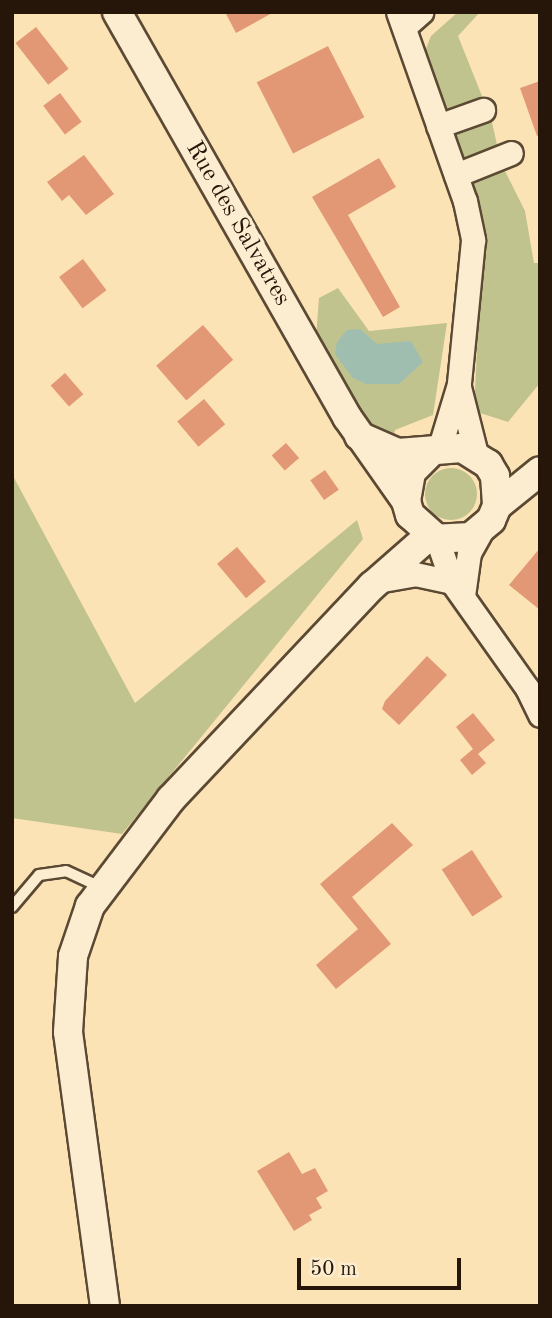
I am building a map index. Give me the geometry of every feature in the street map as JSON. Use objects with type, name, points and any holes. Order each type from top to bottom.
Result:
[{"type":"street","name":"Rue des Salvatres","points":[[117,12],[359,436],[408,508]]},
{"type":"street","points":[[375,583],[408,508],[411,472],[436,451],[459,384],[473,240],[456,175],[438,125],[407,17]]},
{"type":"street","points":[[438,125],[483,110]]},
{"type":"street","points":[[456,175],[511,153]]},
{"type":"street","points":[[459,384],[482,459],[497,484],[497,506]]},
{"type":"street","points":[[359,436],[398,453],[462,448],[501,467],[540,464]]},
{"type":"street","points":[[457,589],[469,553],[497,506],[540,471]]},
{"type":"street","points":[[408,508],[434,537],[457,589],[527,688],[540,715]]},
{"type":"street","points":[[105,1306],[68,1032],[73,956],[90,906],[171,799],[375,583],[434,537],[460,540],[481,531]]},
{"type":"street","points":[[375,583],[415,574],[457,589]]},
{"type":"lane","points":[[12,907],[39,875],[66,870],[102,888]]},
{"type":"green space","points":[[458,12],[480,12],[458,36],[484,101],[445,113],[425,51],[431,36]]},
{"type":"green space","points":[[491,118],[498,149],[463,160],[454,132]]},
{"type":"green space","points":[[504,169],[525,211],[534,263],[540,263],[540,383],[508,422],[474,411],[479,307],[488,239],[473,182],[479,175]]},
{"type":"green space","points":[[338,288],[369,331],[447,323],[433,415],[395,430],[393,440],[365,421],[316,337],[319,298]]},
{"type":"green space","points":[[451,468],[470,475],[477,494],[470,513],[451,520],[432,513],[425,494],[432,475]]},
{"type":"green space","points":[[12,474],[135,703],[357,520],[363,539],[122,834],[12,818]]},
{"type":"shaded area","points":[[360,329],[377,344],[411,341],[423,362],[399,384],[366,384],[353,378],[335,354],[337,342],[347,330]]},
{"type":"building","points":[[225,12],[274,12],[236,33]]},
{"type":"building","points":[[36,27],[69,69],[48,85],[16,43]]},
{"type":"building","points":[[328,46],[364,117],[293,154],[257,82]]},
{"type":"building","points":[[540,81],[540,135],[537,136],[520,88]]},
{"type":"building","points":[[60,93],[82,122],[65,134],[43,106]]},
{"type":"building","points":[[84,155],[114,194],[86,215],[69,195],[62,201],[47,182]]},
{"type":"building","points":[[379,158],[396,187],[348,215],[400,307],[383,317],[312,197]]},
{"type":"building","points":[[83,259],[106,290],[83,308],[59,277]]},
{"type":"building","points":[[203,325],[233,360],[186,400],[156,366]]},
{"type":"building","points":[[65,373],[83,394],[69,407],[51,385]]},
{"type":"building","points":[[204,399],[225,424],[198,447],[177,421]]},
{"type":"building","points":[[286,443],[299,458],[285,471],[272,455]]},
{"type":"building","points":[[325,470],[339,490],[324,500],[310,480]]},
{"type":"building","points":[[237,547],[266,581],[246,598],[217,564]]},
{"type":"building","points":[[540,548],[540,610],[509,585]]},
{"type":"building","points":[[427,656],[447,675],[399,725],[382,709],[385,701]]},
{"type":"building","points":[[473,713],[495,740],[478,754],[486,763],[472,775],[460,760],[473,749],[456,727]]},
{"type":"building","points":[[392,823],[413,845],[352,897],[391,944],[336,989],[316,965],[358,929],[320,884]]},
{"type":"building","points":[[472,850],[502,897],[472,917],[442,870]]},
{"type":"building","points":[[289,1152],[302,1174],[315,1168],[328,1191],[316,1198],[322,1208],[309,1215],[312,1220],[294,1231],[257,1171]]}]
